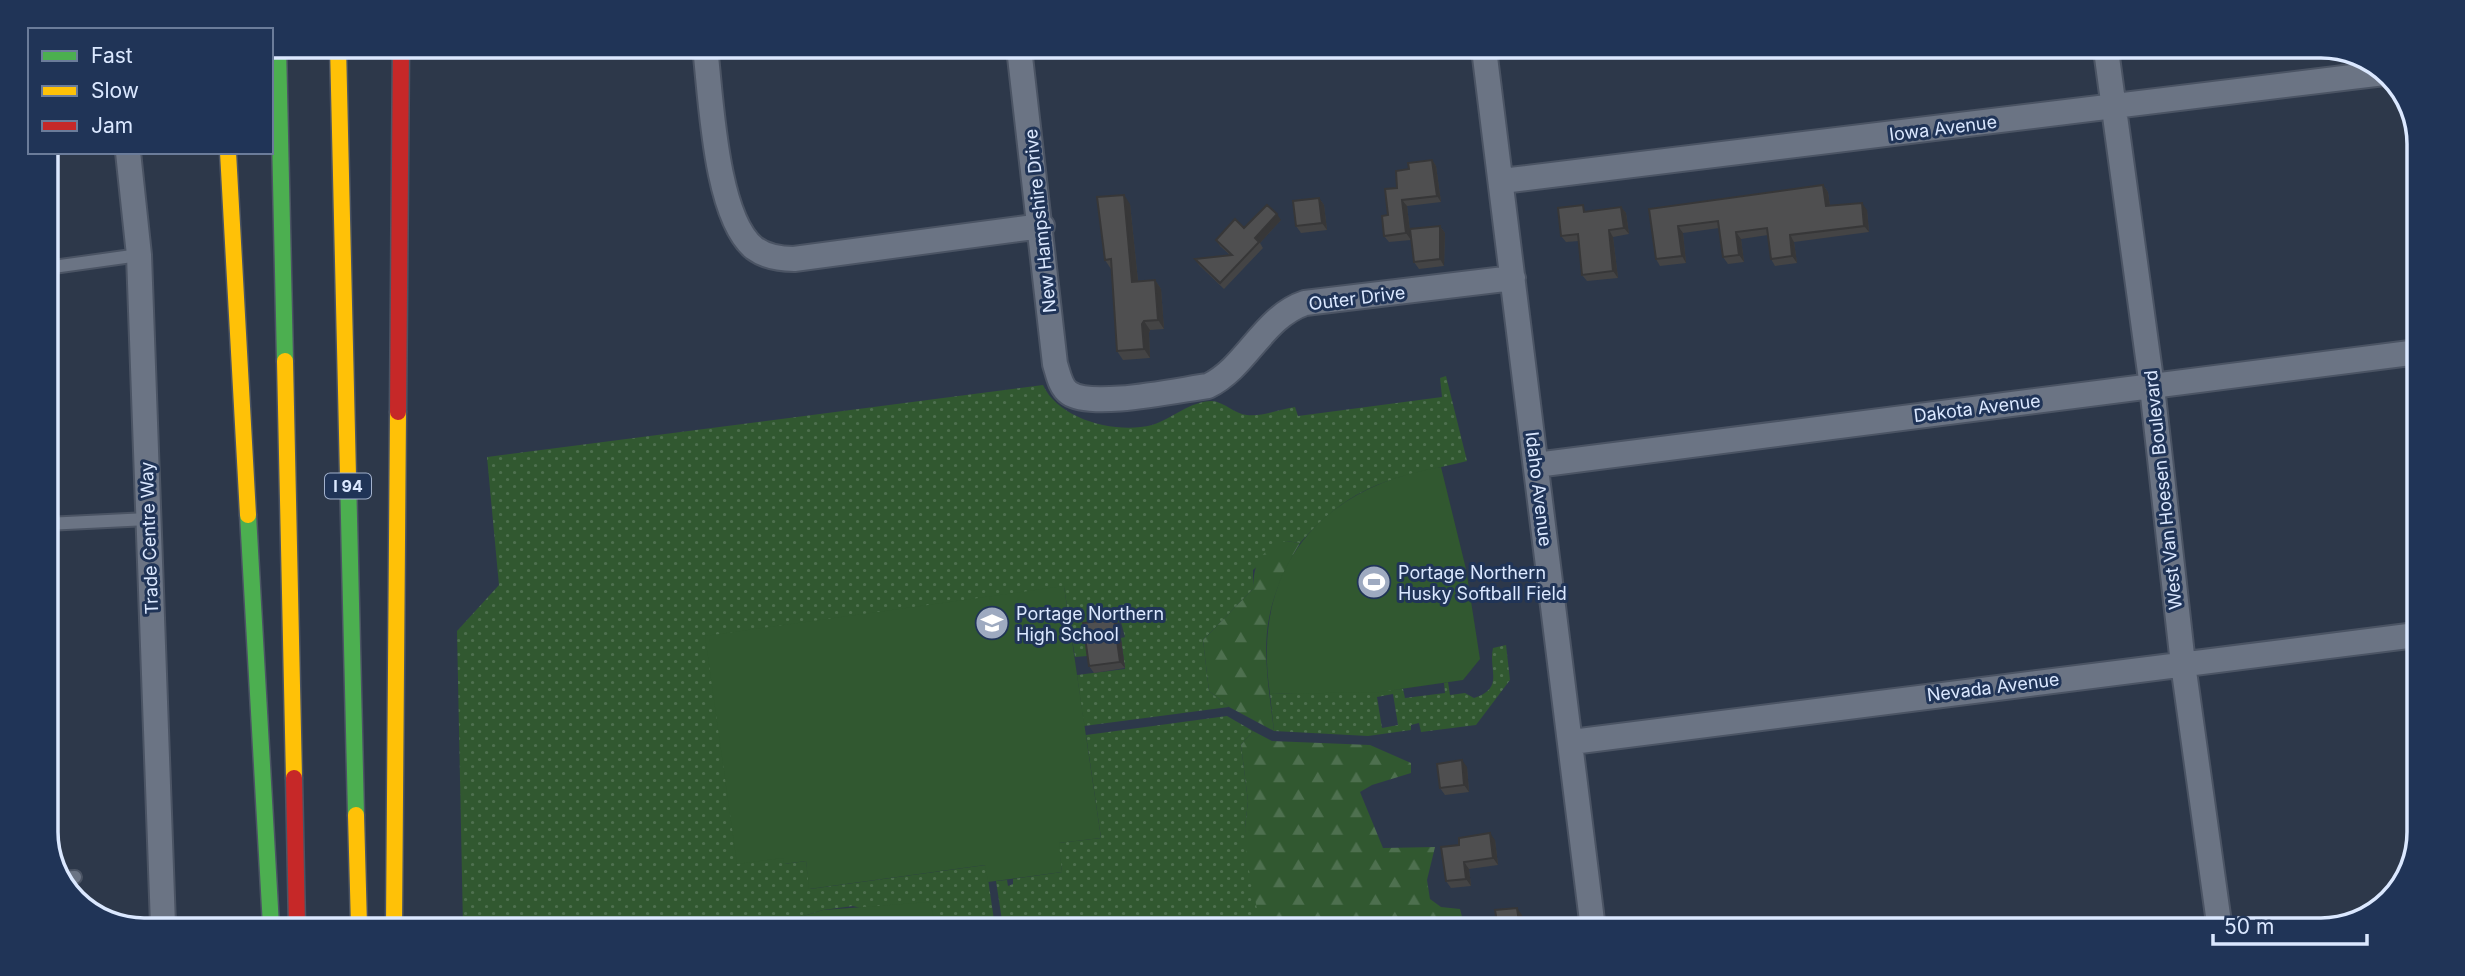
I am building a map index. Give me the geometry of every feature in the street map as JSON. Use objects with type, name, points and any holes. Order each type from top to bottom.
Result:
[{"type":"highway","points":[[278,58],[297,918]]},
{"type":"highway","name":"I 94","points":[[338,58],[359,918]]},
{"type":"highway","points":[[394,918],[401,58]]},
{"type":"highway","points":[[229,154],[271,918]]},
{"type":"street","points":[[706,58],[721,178],[730,208],[753,247],[776,259],[794,259],[1042,226]]},
{"type":"street","name":"New Hampshire Drive","points":[[1020,58],[1042,226],[1055,364],[1067,392]]},
{"type":"street","name":"Idaho Avenue","points":[[1486,58],[1592,918]]},
{"type":"street","name":"West Van Hoesen Boulevard","points":[[2107,58],[2152,387],[2183,663],[2218,918]]},
{"type":"street","name":"Iowa Avenue","points":[[1502,181],[2372,74]]},
{"type":"street","name":"Trade Centre Way","points":[[128,154],[139,255],[163,918]]},
{"type":"street","name":"Outer Drive","points":[[1067,392],[1080,398],[1100,399],[1208,386],[1224,379],[1281,314],[1291,308],[1306,303],[1513,278]]},
{"type":"street","name":"Dakota Avenue","points":[[1536,466],[2407,353]]},
{"type":"street","name":"Nevada Avenue","points":[[1572,742],[2407,636]]},
{"type":"lane","points":[[58,266],[139,255]]},
{"type":"lane","points":[[58,523],[148,519]]},
{"type":"lane","points":[[70,877],[75,877]]},
{"type":"green space","name":"Portage Northern High School","points":[[1446,376],[1467,461],[1395,479],[1358,494],[1320,522],[1300,543],[1286,541],[1253,570],[1253,589],[1203,640],[1209,691],[1229,707],[1084,726],[1077,675],[1125,669],[1121,638],[1125,637],[1121,622],[1084,627],[1087,656],[1075,657],[1064,587],[784,864],[806,861],[810,889],[986,865],[994,918],[900,918],[853,906],[823,910],[797,918],[463,918],[457,631],[499,585],[487,457],[1043,385],[1062,407],[1090,422],[1106,426],[1152,425],[1196,404],[1212,401],[1247,415],[1295,407],[1298,416],[1442,397],[1440,378]]},
{"type":"green space","name":"Portage Northern Husky Softball Field","points":[[1441,467],[1466,569],[1480,659],[1463,680],[1380,692],[1270,694],[1267,649],[1272,609],[1284,573],[1303,541],[1328,515],[1360,493],[1398,477]]},
{"type":"green space","points":[[1286,541],[1300,543],[1276,592],[1267,635],[1266,656],[1274,731],[1229,707],[1209,691],[1203,640],[1253,589],[1257,564],[1264,553]]},
{"type":"green space","points":[[1064,586],[1101,838],[1059,843],[1062,872],[988,882],[985,865],[809,889],[806,861],[784,864],[783,858],[737,864],[705,636]]},
{"type":"green space","points":[[1506,645],[1510,680],[1476,725],[1421,732],[1419,723],[1411,725],[1411,730],[1368,736],[1274,731],[1270,694],[1403,689],[1405,698],[1445,693],[1444,683],[1448,682],[1450,695],[1465,693],[1474,698],[1484,694],[1492,684],[1493,648]],"holes":[[[1393,694],[1398,725],[1382,728],[1377,697]]]},
{"type":"green space","points":[[1227,716],[1253,731],[1241,745],[1248,801],[1245,828],[1259,918],[1002,918],[996,881],[1007,880],[1008,886],[1013,884],[1013,879],[1062,872],[1058,843],[1101,838],[1086,735]]},
{"type":"green space","points":[[1253,731],[1272,741],[1370,745],[1411,763],[1411,773],[1372,785],[1360,792],[1383,848],[1435,847],[1427,880],[1430,899],[1441,907],[1460,909],[1462,918],[1259,918],[1247,861],[1245,828],[1248,801],[1241,745]]},
{"type":"green space","points":[[930,902],[934,918],[797,918],[823,910]]},
{"type":"building","points":[[1432,160],[1437,196],[1402,200],[1406,233],[1384,236],[1382,216],[1388,215],[1385,189],[1397,188],[1396,171],[1409,169],[1408,163]]},
{"type":"building","points":[[1823,185],[1826,206],[1862,203],[1864,226],[1790,235],[1792,256],[1771,259],[1767,228],[1736,232],[1739,255],[1723,257],[1718,221],[1678,226],[1682,256],[1656,259],[1649,209]]},
{"type":"building","points":[[1124,195],[1132,282],[1155,280],[1158,320],[1144,321],[1142,324],[1144,349],[1117,351],[1111,259],[1105,260],[1097,197]]},
{"type":"building","points":[[1319,198],[1322,223],[1296,226],[1293,201]]},
{"type":"building","points":[[1267,205],[1277,214],[1255,238],[1259,242],[1220,283],[1195,259],[1232,255],[1216,240],[1235,219],[1244,228]]},
{"type":"building","points":[[1583,205],[1584,212],[1621,207],[1624,228],[1609,230],[1613,271],[1582,275],[1578,234],[1561,236],[1558,208]]},
{"type":"building","points":[[1440,226],[1440,259],[1414,262],[1410,229]]},
{"type":"building","points":[[1114,619],[1120,662],[1089,666],[1083,623]]},
{"type":"building","points":[[1462,760],[1464,785],[1440,788],[1437,764]]},
{"type":"building","points":[[1490,833],[1493,858],[1464,862],[1466,879],[1446,881],[1441,847],[1459,845],[1459,838]]},
{"type":"building","points":[[1517,908],[1518,918],[1496,918],[1495,910]]},
{"type":"traffic: fast","points":[[278,58],[285,361]]},
{"type":"traffic: fast","points":[[348,476],[356,815]]},
{"type":"traffic: fast","points":[[248,515],[271,918]]},
{"type":"traffic: slow","points":[[338,58],[348,476]]},
{"type":"traffic: slow","points":[[228,154],[248,515]]},
{"type":"traffic: slow","points":[[285,361],[294,778]]},
{"type":"traffic: slow","points":[[394,918],[398,412]]},
{"type":"traffic: slow","points":[[356,815],[359,918]]},
{"type":"traffic: jam","points":[[398,412],[401,58]]},
{"type":"traffic: jam","points":[[294,778],[297,918]]},
{"type":"place","name":"Portage Northern Husky Softball Field","points":[[1374,582]]},
{"type":"place","name":"Portage Northern High School","points":[[992,623]]}]
